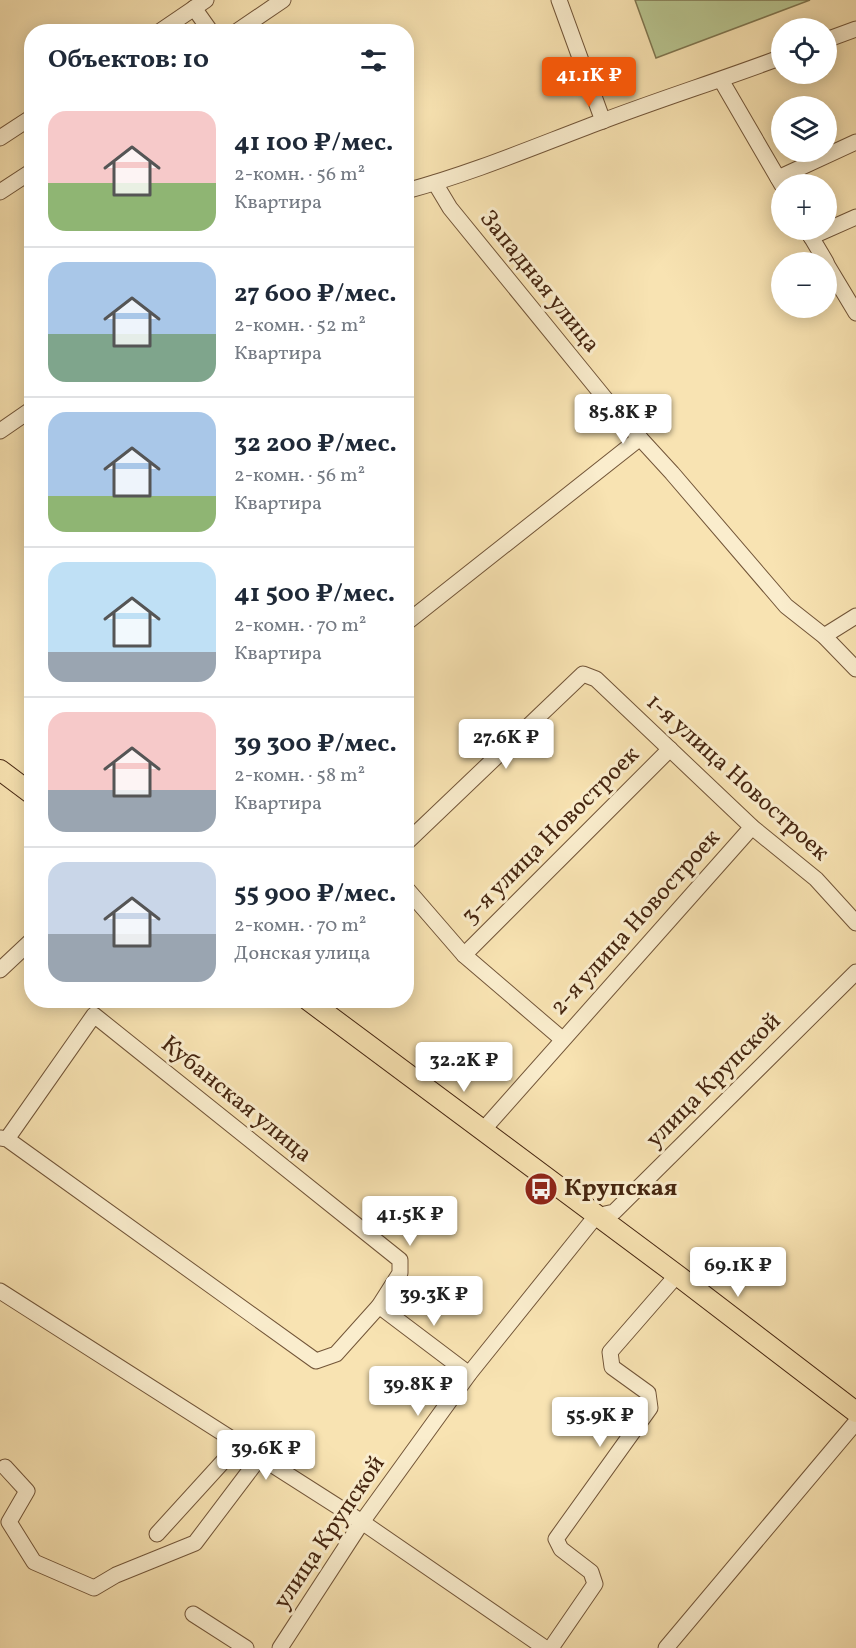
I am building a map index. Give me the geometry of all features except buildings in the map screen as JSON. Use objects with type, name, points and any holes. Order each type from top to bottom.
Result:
[{"type":"main road","points":[[0,770],[24,788]]},
{"type":"main road","points":[[319,1008],[677,1275],[856,1412]]},
{"type":"street","points":[[248,24],[283,0]]},
{"type":"street","points":[[559,0],[603,121]]},
{"type":"street","points":[[171,24],[200,4],[208,24]]},
{"type":"street","points":[[837,36],[856,29]]},
{"type":"street","points":[[414,189],[771,61]]},
{"type":"street","points":[[721,80],[775,174]]},
{"type":"street","points":[[0,138],[24,122]]},
{"type":"street","points":[[795,174],[856,142]]},
{"type":"street","points":[[0,192],[24,176]]},
{"type":"street","name":"Западная улица","points":[[435,183],[450,208],[617,412],[786,606],[824,636],[856,669]]},
{"type":"street","points":[[837,223],[856,217]]},
{"type":"street","points":[[837,281],[856,313]]},
{"type":"street","points":[[0,431],[24,414]]},
{"type":"street","points":[[414,618],[640,438]]},
{"type":"street","points":[[824,636],[856,616]]},
{"type":"street","name":"1-я улица Новостроек","points":[[414,835],[583,674],[596,679],[752,827],[816,879],[856,923]]},
{"type":"street","name":"3-я улица Новостроек","points":[[464,955],[670,749]]},
{"type":"street","name":"2-я улица Новостроек","points":[[483,1131],[562,1039],[752,827]]},
{"type":"street","points":[[414,897],[464,955],[562,1039]]},
{"type":"street","points":[[0,970],[24,948]]},
{"type":"street","name":"улица Крупской","points":[[280,1648],[362,1522],[469,1374],[596,1216],[614,1212],[856,972]]},
{"type":"street","name":"Кубанская улица","points":[[94,1015],[400,1260],[400,1273],[379,1306],[336,1354],[316,1361],[3,1138],[94,1015]]},
{"type":"street","points":[[551,1648],[595,1584],[591,1572],[561,1548],[556,1539],[650,1407],[648,1393],[612,1367],[610,1352],[677,1275]]},
{"type":"street","points":[[0,1291],[362,1522],[526,1643],[545,1648]]},
{"type":"street","points":[[379,1306],[469,1374]]},
{"type":"street","points":[[666,1648],[856,1422]]},
{"type":"street","points":[[157,1534],[239,1444]]},
{"type":"street","points":[[5,1467],[27,1491],[9,1522],[34,1562],[94,1588],[116,1575],[195,1543],[260,1457]]},
{"type":"street","points":[[193,1614],[246,1648]]},
{"type":"green space","points":[[635,0],[810,0],[656,58]]},
{"type":"place","name":"Крупская","points":[[541,1189]]}]
